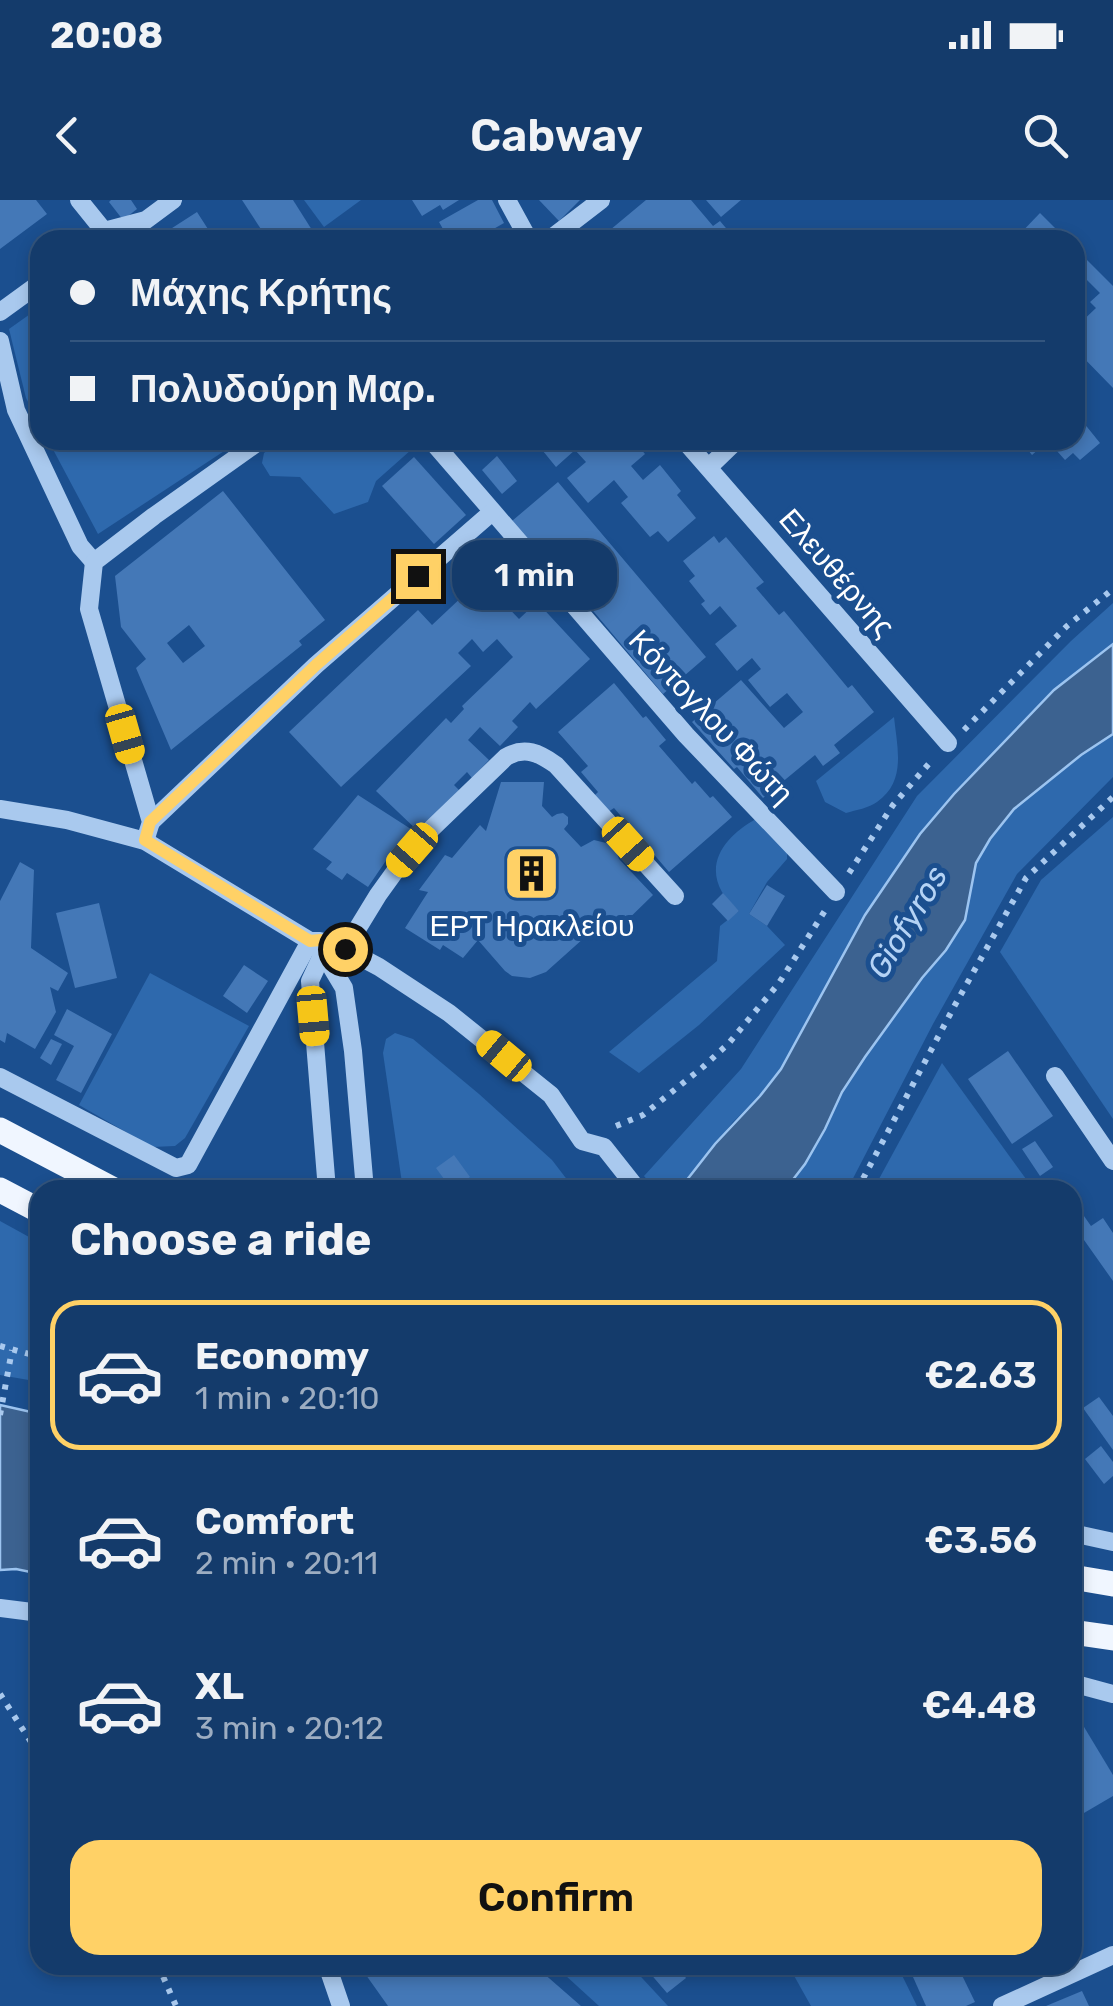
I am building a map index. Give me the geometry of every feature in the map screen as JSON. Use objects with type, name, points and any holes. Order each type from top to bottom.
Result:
[{"type":"main road","points":[[0,1130],[95,1180]]},
{"type":"main road","points":[[0,1190],[30,1205]]},
{"type":"main road","points":[[1082,1578],[1113,1584]]},
{"type":"main road","points":[[1082,1633],[1113,1638]]},
{"type":"street","points":[[78,200],[96,230]]},
{"type":"street","points":[[117,230],[146,220],[173,200]]},
{"type":"street","points":[[507,200],[523,230]]},
{"type":"street","points":[[562,230],[601,200]]},
{"type":"street","points":[[0,312],[30,290]]},
{"type":"street","points":[[0,342],[16,410],[30,440]]},
{"type":"street","points":[[35,450],[80,546],[94,562]]},
{"type":"street","points":[[148,831],[89,609],[94,562],[248,450]]},
{"type":"street","name":"Κόντογλου Φώτη","points":[[439,450],[686,735],[836,892]]},
{"type":"street","name":"Ελευθέρνης","points":[[693,450],[948,743]]},
{"type":"street","points":[[708,468],[727,450]]},
{"type":"street","points":[[148,831],[316,665],[492,513]]},
{"type":"street","points":[[345,949],[396,870],[426,835],[506,757],[526,751],[539,753],[556,765],[675,896]]},
{"type":"street","points":[[0,809],[148,831],[316,947],[344,988],[363,1180]]},
{"type":"street","points":[[0,1077],[176,1168],[188,1165],[320,940],[345,949],[436,1004],[486,1041],[552,1095],[582,1140],[604,1147],[630,1180]]},
{"type":"street","points":[[316,947],[310,981],[325,1180]]},
{"type":"street","points":[[1055,1076],[1113,1160]]},
{"type":"street","points":[[1082,1535],[1113,1542]]},
{"type":"street","points":[[0,1608],[30,1612]]},
{"type":"street","points":[[1082,1686],[1113,1694]]},
{"type":"street","points":[[1082,1969],[1113,1954]]},
{"type":"street","points":[[330,1975],[341,2006]]},
{"type":"street","points":[[1002,2006],[1068,1975]]},
{"type":"path","points":[[862,1180],[1026,878],[1113,797]]},
{"type":"path","points":[[0,1346],[30,1354]]},
{"type":"path","points":[[0,1415],[12,1350]]},
{"type":"path","points":[[0,1694],[30,1740]]},
{"type":"path","points":[[162,1975],[176,2006]]},
{"type":"shaded area","points":[[304,200],[361,200],[324,227]]},
{"type":"shaded area","points":[[30,314],[30,406],[26,398],[9,329]]},
{"type":"shaded area","points":[[53,450],[226,450],[98,534]]},
{"type":"shaded area","points":[[411,450],[376,481],[368,502],[334,514],[300,477],[270,476],[262,463],[264,453]]},
{"type":"shaded area","points":[[1113,603],[1113,644],[1054,690],[920,834],[865,915],[781,1069],[760,1096],[733,1122],[687,1180],[647,1180],[644,1176],[741,1069],[917,796]]},
{"type":"shaded area","points":[[894,717],[898,763],[886,794],[870,806],[846,813],[825,802],[816,781]]},
{"type":"shaded area","points":[[1113,734],[1113,777],[1017,874],[852,1180],[793,1180],[865,1057],[946,950],[976,863],[990,839],[1014,809]]},
{"type":"shaded area","points":[[1113,817],[1113,1119],[1000,952],[1041,880]]},
{"type":"shaded area","points":[[756,819],[787,847],[787,859],[767,882],[749,914],[785,945],[699,1025],[639,1073],[609,1052],[717,961],[720,926],[739,911],[717,880],[718,859],[729,840]]},
{"type":"shaded area","points":[[150,973],[249,1026],[185,1138],[175,1146],[152,1147],[79,1105]]},
{"type":"shaded area","points":[[395,1033],[413,1039],[552,1160],[567,1180],[402,1180],[383,1053],[386,1039]]},
{"type":"shaded area","points":[[942,1063],[1027,1180],[878,1180]]},
{"type":"shaded area","points":[[0,1221],[30,1238],[30,1380],[0,1375]]},
{"type":"shaded area","points":[[565,1975],[639,1975],[668,2006],[599,2006]]},
{"type":"shaded area","points":[[794,1975],[902,1975],[917,2006],[811,2006]]},
{"type":"water","name":"Giofyros","points":[[1113,644],[1113,734],[1014,809],[990,839],[976,863],[965,920],[842,1092],[805,1164],[793,1180],[687,1180],[781,1069],[865,915],[920,834],[1054,690]]},
{"type":"water","points":[[0,1405],[30,1412],[30,1572],[0,1570]]},
{"type":"building","points":[[0,200],[36,200],[47,214],[0,249]]},
{"type":"building","points":[[111,200],[131,200],[137,209],[123,220]]},
{"type":"building","points":[[242,200],[293,200],[312,230],[262,230]]},
{"type":"building","points":[[412,200],[459,200],[422,216]]},
{"type":"building","points":[[478,200],[492,200],[504,223],[492,230],[444,230],[439,222]]},
{"type":"building","points":[[539,200],[580,200],[559,221]]},
{"type":"building","points":[[646,200],[691,200],[713,226],[720,221],[728,230],[610,230]]},
{"type":"building","points":[[706,200],[741,200],[721,217]]},
{"type":"building","points":[[197,212],[209,230],[169,230]]},
{"type":"building","points":[[1040,213],[1057,230],[1024,230]]},
{"type":"building","points":[[1085,258],[1113,286],[1113,388],[1085,359],[1085,318],[1096,308],[1090,302],[1100,293],[1086,279]]},
{"type":"building","points":[[1085,424],[1100,443],[1080,460],[1073,453],[1065,460],[1056,450],[1085,450]]},
{"type":"building","points":[[542,450],[575,450],[556,467]]},
{"type":"building","points":[[575,450],[642,450],[645,454],[631,466],[643,480],[660,465],[696,518],[668,542],[658,531],[650,537],[621,503],[628,497],[614,480],[588,503],[567,478],[586,462]]},
{"type":"building","points":[[497,456],[517,481],[502,494],[482,470]]},
{"type":"building","points":[[414,457],[466,515],[434,544],[382,486]]},
{"type":"building","points":[[558,482],[706,657],[663,694],[512,521]]},
{"type":"building","points":[[223,491],[325,620],[299,641],[302,645],[171,750],[136,668],[146,659],[121,627],[115,576]],"holes":[[[189,625],[205,646],[183,663],[167,643]]]},
{"type":"building","points":[[714,536],[719,543],[726,537],[764,582],[756,588],[779,615],[784,611],[848,688],[852,685],[874,712],[834,745],[840,753],[823,766],[815,755],[763,798],[692,722],[741,680],[784,728],[803,712],[787,693],[770,707],[748,680],[761,669],[752,658],[737,671],[715,644],[737,626],[720,606],[710,615],[701,604],[705,601],[689,581],[695,576],[683,561]]},
{"type":"building","points":[[481,579],[519,619],[537,602],[590,659],[536,709],[530,702],[512,721],[518,727],[500,746],[480,727],[468,740],[489,760],[472,778],[467,772],[454,785],[459,790],[419,832],[376,791],[446,718],[451,723],[464,709],[462,706],[513,657],[497,639],[483,652],[472,639],[458,653],[471,666],[341,787],[289,732],[418,610],[432,625]]},
{"type":"building","points":[[614,683],[666,740],[659,746],[692,784],[695,781],[732,817],[669,872],[614,808],[608,812],[594,796],[598,792],[581,772],[588,766],[558,732]]},
{"type":"building","name":"ΕΡΤ Ηρακλείου","points":[[501,782],[544,782],[542,806],[552,817],[563,813],[568,817],[564,829],[581,847],[594,840],[610,844],[653,895],[614,933],[603,921],[546,972],[530,978],[505,971],[478,940],[463,958],[443,945],[440,950],[405,928],[428,892],[419,890],[445,855],[452,858],[480,825],[486,831]]},
{"type":"building","points":[[358,795],[414,831],[404,847],[398,843],[368,887],[347,873],[342,880],[326,869],[332,862],[313,849]]},
{"type":"building","points":[[20,862],[34,870],[31,948],[68,973],[58,991],[50,987],[56,1012],[35,1049],[7,1033],[5,1043],[0,1040],[0,901]]},
{"type":"building","points":[[767,885],[785,896],[767,926],[749,914]]},
{"type":"building","points":[[723,893],[739,911],[728,921],[712,904]]},
{"type":"building","points":[[99,903],[117,978],[75,988],[56,913]]},
{"type":"building","points":[[244,965],[268,981],[247,1013],[223,996]]},
{"type":"building","points":[[67,1009],[112,1034],[81,1093],[56,1080],[74,1046],[54,1035]]},
{"type":"building","points":[[51,1039],[62,1044],[51,1065],[40,1058]]},
{"type":"building","points":[[1008,1051],[1053,1116],[1012,1144],[968,1079]]},
{"type":"building","points":[[1035,1141],[1053,1167],[1040,1176],[1022,1149]]},
{"type":"building","points":[[454,1155],[470,1177],[445,1180],[436,1168]]},
{"type":"building","points":[[1082,1213],[1091,1226],[1103,1218],[1113,1233],[1113,1281],[1082,1237]]},
{"type":"building","points":[[1099,1397],[1113,1416],[1113,1450],[1083,1408]]},
{"type":"building","points":[[1101,1446],[1113,1462],[1113,1476],[1104,1484],[1085,1459]]},
{"type":"building","points":[[1082,1724],[1113,1775],[1113,1796],[1082,1814]]},
{"type":"building","points":[[366,1975],[545,1975],[581,2006],[388,2006]]},
{"type":"building","points":[[652,1975],[684,1975],[686,1978],[667,1993]]},
{"type":"building","points":[[962,1975],[975,2002],[966,2006],[926,2006],[913,1977]]},
{"type":"building","points":[[1082,1991],[1089,2006],[1046,2006]]},
{"type":"place","name":"ΕΡΤ Ηρακλείου","points":[[532,874]]},
{"type":"route","points":[[345,949],[320,940],[310,941],[145,840],[150,822],[316,665],[418,576]]}]
